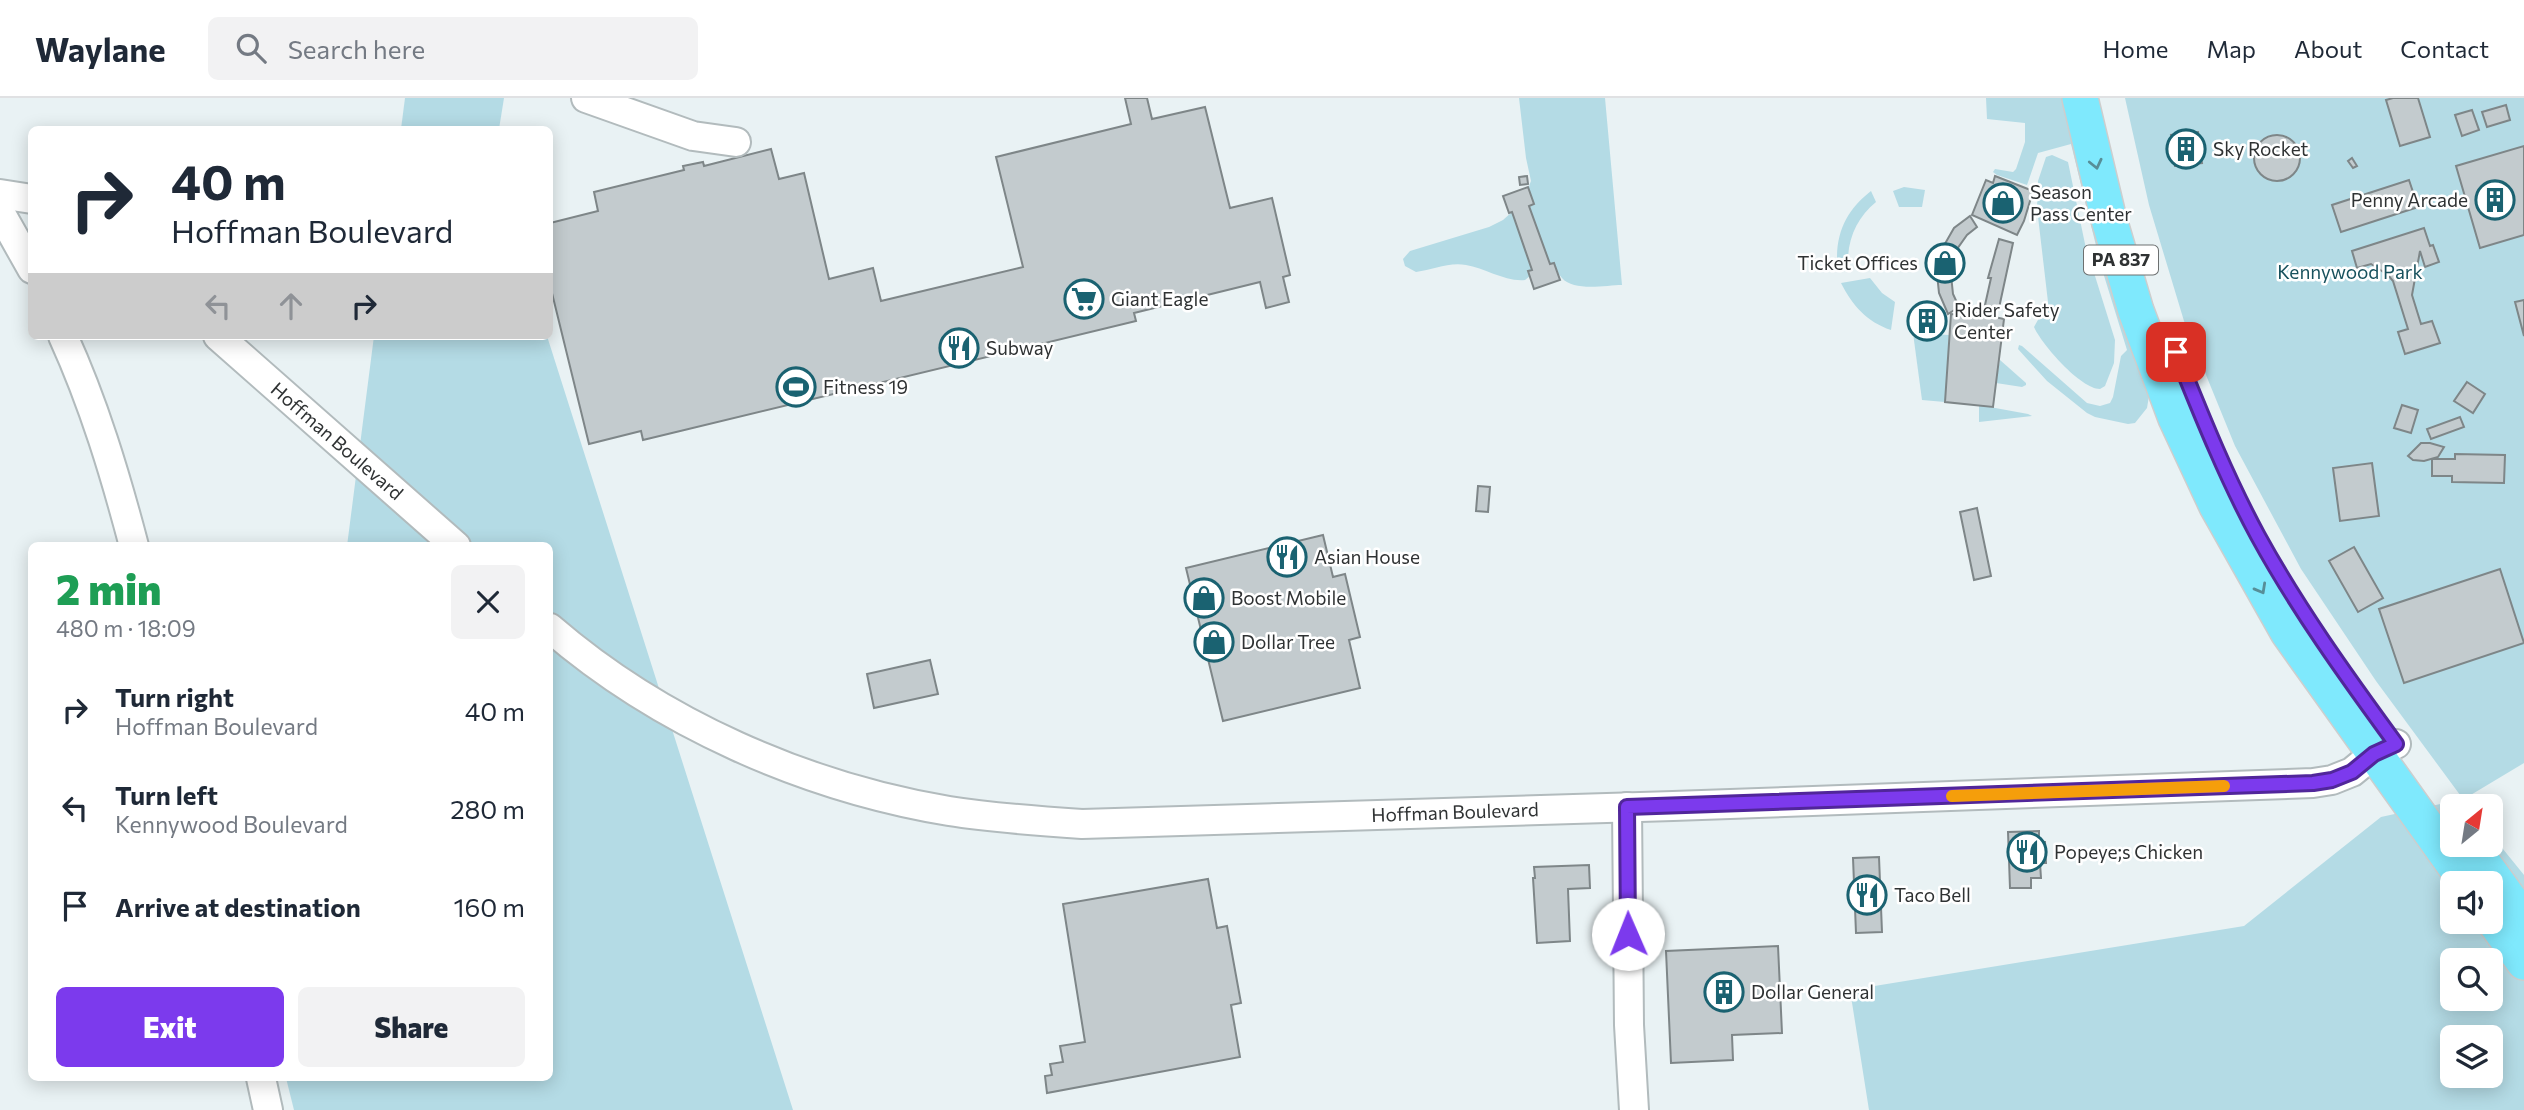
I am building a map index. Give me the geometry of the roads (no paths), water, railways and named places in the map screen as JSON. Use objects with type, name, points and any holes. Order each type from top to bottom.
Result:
[{"type":"main road","name":"PA 837","points":[[2080,98],[2126,279],[2176,418],[2217,506],[2275,612],[2410,783],[2461,871]]},
{"type":"main road","name":"PA 837","points":[[2104,98],[2149,273],[2169,335],[2215,449],[2258,536],[2335,661],[2385,749]]},
{"type":"main road","name":"PA 837","points":[[2410,783],[2440,809]]},
{"type":"main road","points":[[2479,858],[2524,920]]},
{"type":"main road","points":[[2503,933],[2524,962]]},
{"type":"street","points":[[586,98],[693,136],[736,142]]},
{"type":"street","points":[[0,194],[28,198]]},
{"type":"street","points":[[0,212],[28,262]]},
{"type":"street","points":[[65,340],[99,425],[133,542]]},
{"type":"street","name":"Hoffman Boulevard","points":[[223,340],[451,542]]},
{"type":"street","name":"Hoffman Boulevard","points":[[553,630],[598,666],[642,695],[726,739],[831,782],[947,811],[1093,824],[2313,783],[2332,780],[2352,772],[2385,749]]},
{"type":"street","points":[[1627,807],[1629,1026],[1634,1110]]},
{"type":"street","points":[[262,1081],[268,1110]]},
{"type":"place","name":"Sky Rocket","points":[[2186,149]]},
{"type":"place","name":"Penny Arcade","points":[[2495,200]]},
{"type":"place","name":"Season Pass Center","points":[[2003,203]]},
{"type":"place","name":"Ticket Offices","points":[[1945,263]]},
{"type":"place","name":"Giant Eagle","points":[[1084,299]]},
{"type":"place","name":"Rider Safety Center","points":[[1927,321]]},
{"type":"place","name":"Subway","points":[[959,348]]},
{"type":"place","name":"Fitness 19","points":[[796,387]]},
{"type":"place","name":"Asian House","points":[[1287,557]]},
{"type":"place","name":"Boost Mobile","points":[[1204,598]]},
{"type":"place","name":"Dollar Tree","points":[[1214,642]]},
{"type":"place","name":"Popeye;s Chicken","points":[[2027,852]]},
{"type":"place","name":"Taco Bell","points":[[1867,895]]},
{"type":"place","name":"Dollar General","points":[[1724,992]]},
{"type":"park label","name":"Kennywood Park","points":[[2350,272]]}]
